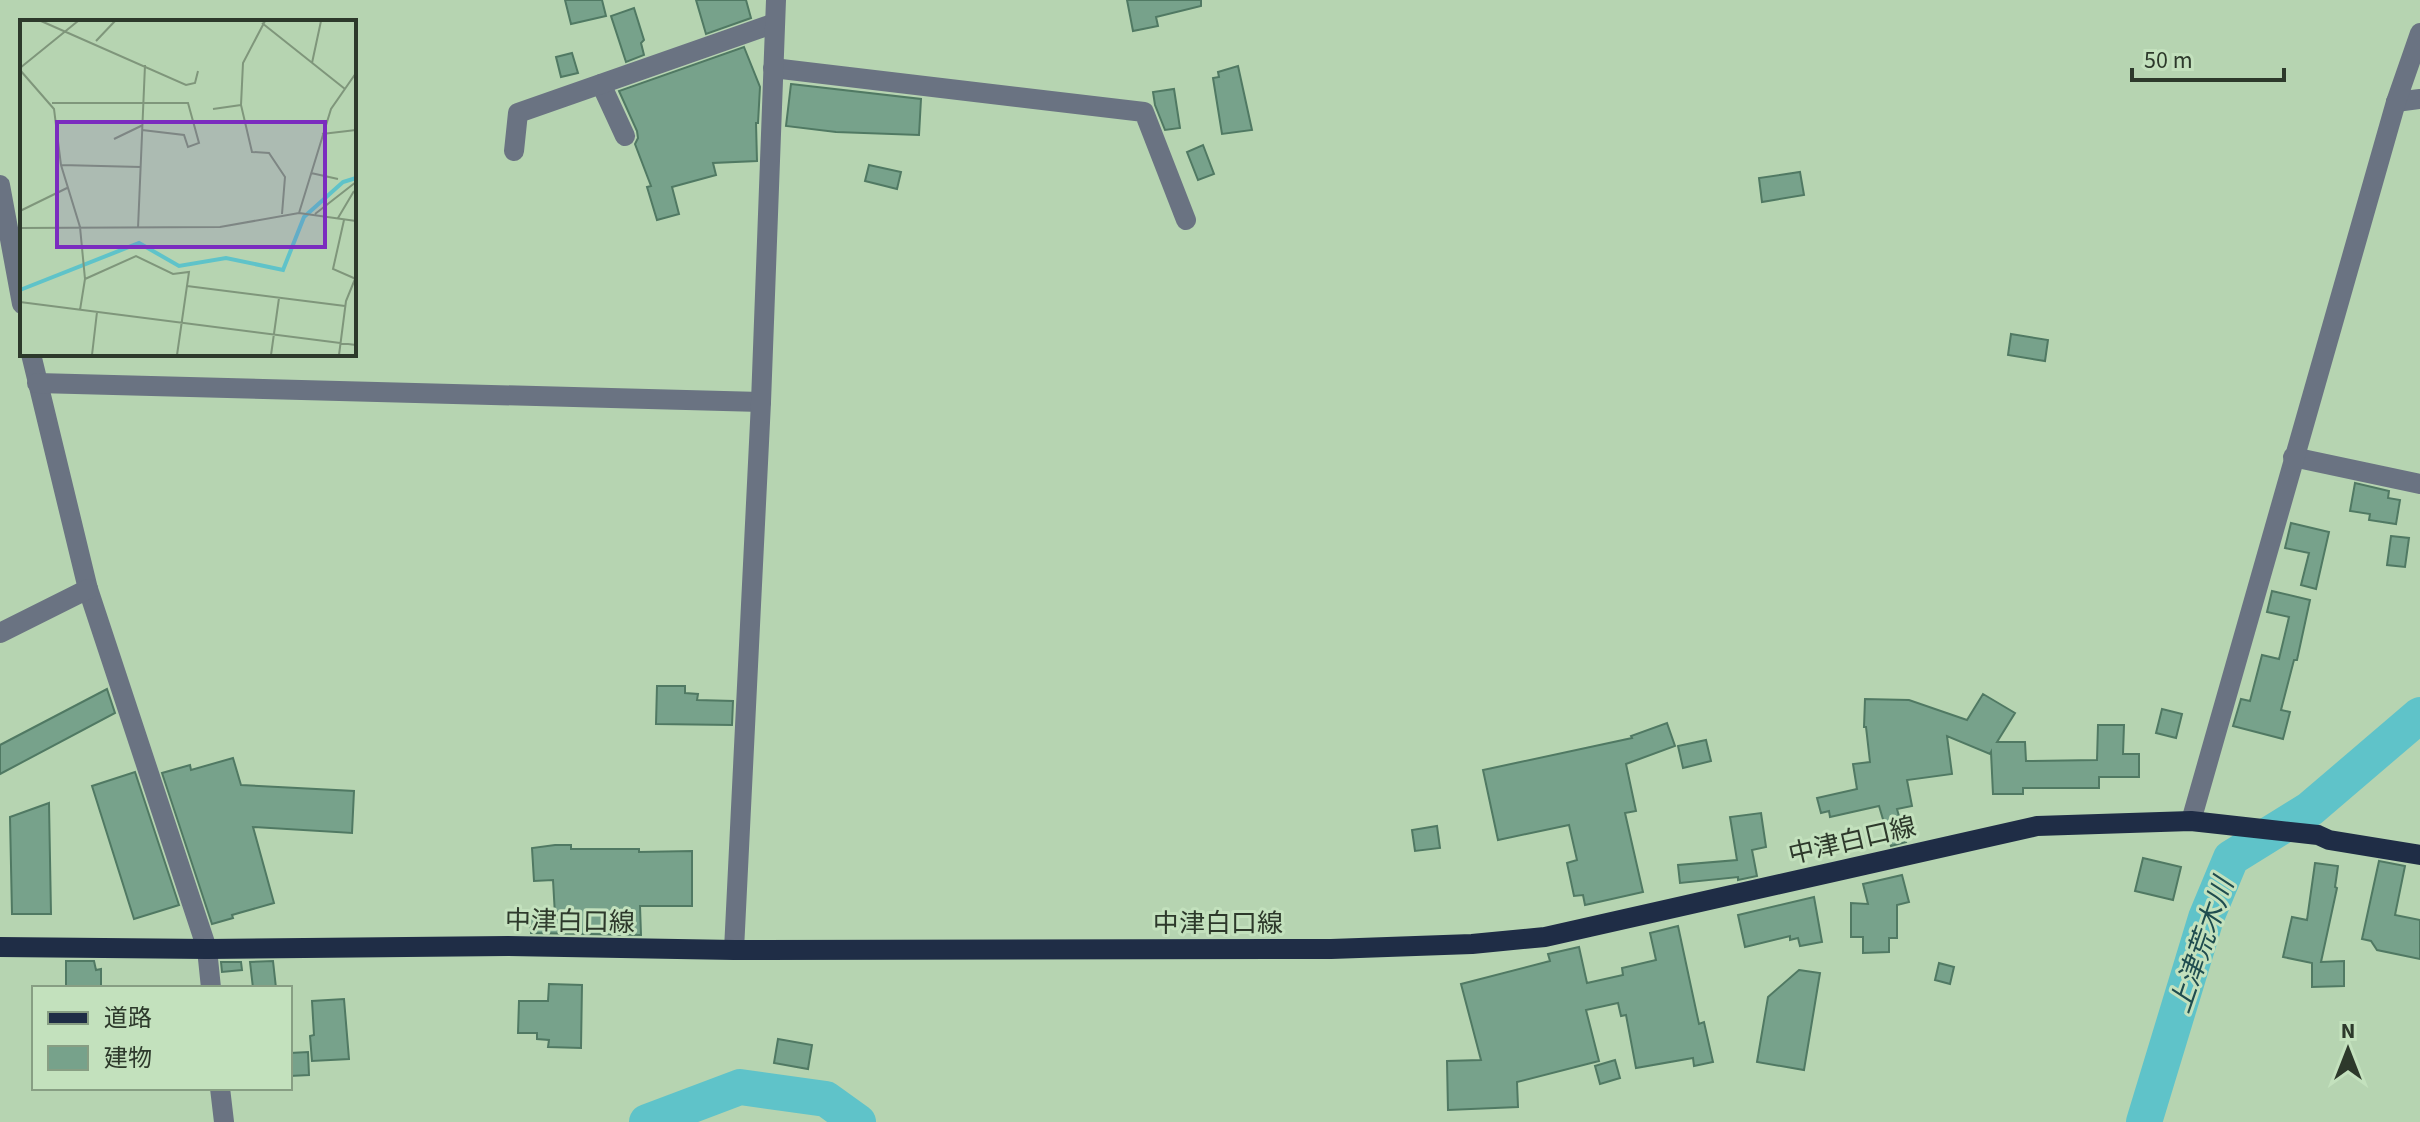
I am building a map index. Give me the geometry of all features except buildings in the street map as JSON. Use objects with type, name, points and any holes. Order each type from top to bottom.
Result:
[{"type":"main road","name":"中津白口線","points":[[0,947],[1331,949],[1472,944],[1545,937],[2037,826],[2191,821],[2318,835],[2329,840],[2420,855]]},
{"type":"street","points":[[734,950],[761,402],[776,0]]},
{"type":"street","points":[[514,151],[518,113],[775,23]]},
{"type":"street","points":[[2191,821],[2396,102],[2420,33]]},
{"type":"street","points":[[773,68],[1144,112],[1186,220]]},
{"type":"street","points":[[601,84],[625,136]]},
{"type":"street","points":[[2396,102],[2420,99]]},
{"type":"street","points":[[0,185],[20,293]]},
{"type":"street","points":[[31,356],[88,589],[207,949],[211,986]]},
{"type":"street","points":[[37,383],[761,402]]},
{"type":"street","points":[[2293,457],[2420,484]]},
{"type":"street","points":[[0,633],[88,589]]},
{"type":"street","points":[[220,1090],[224,1122]]},
{"type":"waterway","name":"上津荒木川","points":[[2144,1122],[2206,918],[2231,858],[2310,809],[2420,715]]},
{"type":"waterway","name":"上津荒木川","points":[[647,1122],[740,1087],[826,1099],[858,1122]]}]
